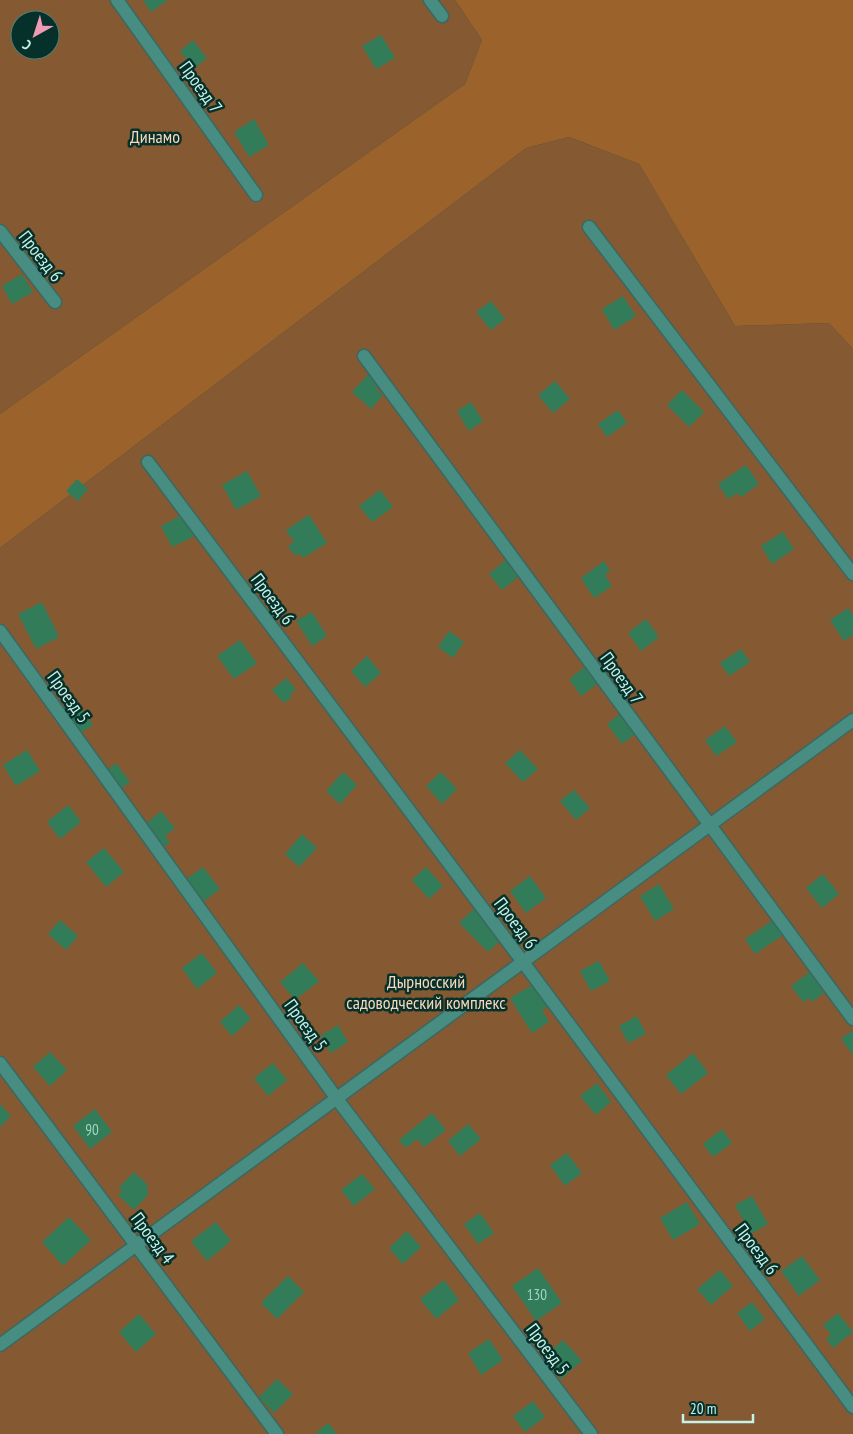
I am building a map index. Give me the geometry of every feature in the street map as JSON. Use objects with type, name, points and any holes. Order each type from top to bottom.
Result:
[{"type":"street","name":"Проезд 7","points":[[117,0],[256,195]]},
{"type":"street","points":[[430,0],[442,16]]},
{"type":"street","points":[[589,227],[853,574]]},
{"type":"street","name":"Проезд 6","points":[[0,231],[55,302]]},
{"type":"street","name":"Проезд 7","points":[[364,356],[853,1020]]},
{"type":"street","name":"Проезд 6","points":[[148,462],[523,962],[853,1407]]},
{"type":"street","name":"Проезд 5","points":[[0,631],[337,1099],[591,1434]]},
{"type":"street","points":[[0,1345],[853,720]]},
{"type":"street","name":"Проезд 4","points":[[0,1062],[277,1434]]},
{"type":"green space","name":"Динамо","points":[[0,0],[455,0],[482,40],[465,84],[0,414]]},
{"type":"green space","name":"Дырносский садоводческий комплекс","points":[[569,137],[639,164],[735,326],[829,323],[853,349],[853,1434],[0,1434],[0,548],[526,148]]},
{"type":"shaded area","points":[[455,0],[853,0],[853,349],[829,323],[735,326],[639,164],[569,137],[526,148],[0,548],[0,414],[465,84],[482,40]]},
{"type":"building","points":[[143,0],[168,0],[151,12]]},
{"type":"building","points":[[381,35],[395,58],[376,69],[362,46]]},
{"type":"building","points":[[193,40],[207,58],[194,69],[180,51]]},
{"type":"building","points":[[254,119],[269,145],[249,157],[234,132]]},
{"type":"building","points":[[22,274],[33,292],[12,304],[2,286]]},
{"type":"building","points":[[623,296],[636,316],[614,330],[602,309]]},
{"type":"building","points":[[491,301],[505,319],[491,330],[476,312]]},
{"type":"building","points":[[373,369],[385,379],[376,389],[383,395],[371,409],[352,392]]},
{"type":"building","points":[[555,381],[570,399],[553,413],[538,395]]},
{"type":"building","points":[[682,390],[704,412],[689,427],[667,405]]},
{"type":"building","points":[[471,402],[483,421],[469,431],[457,411]]},
{"type":"building","points":[[618,410],[627,423],[607,437],[598,424]]},
{"type":"building","points":[[746,465],[759,484],[741,497],[737,493],[728,499],[718,484]]},
{"type":"building","points":[[247,471],[261,496],[236,510],[222,485]]},
{"type":"building","points":[[77,479],[88,489],[78,501],[66,491]]},
{"type":"building","points":[[380,490],[393,507],[372,522],[359,506]]},
{"type":"building","points":[[186,513],[197,535],[172,547],[161,526]]},
{"type":"building","points":[[309,515],[327,543],[303,558],[299,553],[295,556],[288,546],[294,542],[286,530]]},
{"type":"building","points":[[783,532],[794,549],[772,564],[761,546]]},
{"type":"building","points":[[509,557],[523,573],[502,590],[489,574]]},
{"type":"building","points":[[604,561],[610,571],[605,575],[612,586],[594,598],[581,578]]},
{"type":"building","points":[[42,602],[59,637],[36,649],[18,614]]},
{"type":"building","points":[[848,608],[853,615],[853,635],[844,641],[830,620]]},
{"type":"building","points":[[312,612],[327,636],[312,646],[296,621]]},
{"type":"building","points":[[646,619],[659,637],[641,651],[628,633]]},
{"type":"building","points":[[449,631],[464,642],[453,658],[438,647]]},
{"type":"building","points":[[240,640],[257,663],[234,679],[217,656]]},
{"type":"building","points":[[741,649],[750,662],[729,676],[720,663]]},
{"type":"building","points":[[367,656],[381,673],[365,687],[351,671]]},
{"type":"building","points":[[587,665],[600,682],[581,696],[569,679]]},
{"type":"building","points":[[286,678],[296,689],[290,694],[292,697],[284,703],[272,690]]},
{"type":"building","points":[[81,708],[93,725],[73,738],[62,720]]},
{"type":"building","points":[[628,708],[644,728],[622,744],[607,724]]},
{"type":"building","points":[[725,726],[737,742],[716,756],[705,740]]},
{"type":"building","points":[[27,750],[40,771],[16,786],[3,765]]},
{"type":"building","points":[[520,750],[538,769],[523,782],[505,763]]},
{"type":"building","points":[[116,763],[130,782],[113,795],[99,776]]},
{"type":"building","points":[[343,772],[357,785],[340,804],[326,791]]},
{"type":"building","points":[[441,772],[457,789],[442,804],[426,786]]},
{"type":"building","points":[[574,790],[590,808],[576,820],[560,801]]},
{"type":"building","points":[[68,805],[81,822],[60,839],[47,822]]},
{"type":"building","points":[[161,811],[175,828],[165,836],[170,842],[161,850],[142,827]]},
{"type":"building","points":[[302,834],[317,848],[299,867],[285,854]]},
{"type":"building","points":[[104,848],[124,872],[106,887],[86,862]]},
{"type":"building","points":[[203,867],[220,889],[199,905],[182,882]]},
{"type":"building","points":[[426,867],[443,886],[429,899],[412,880]]},
{"type":"building","points":[[823,874],[839,894],[822,908],[806,888]]},
{"type":"building","points":[[530,876],[546,898],[526,913],[510,891]]},
{"type":"building","points":[[659,884],[674,909],[655,921],[640,896]]},
{"type":"building","points":[[477,906],[506,935],[488,952],[459,923]]},
{"type":"building","points":[[776,918],[786,933],[755,954],[745,939]]},
{"type":"building","points":[[60,920],[78,936],[66,950],[48,934]]},
{"type":"building","points":[[202,953],[217,973],[197,989],[182,968]]},
{"type":"building","points":[[599,961],[610,981],[591,991],[580,971]]},
{"type":"building","points":[[303,963],[319,981],[295,1000],[280,982]]},
{"type":"building","points":[[819,965],[831,981],[821,989],[824,993],[812,1002],[810,998],[803,1002],[791,986]]},
{"type":"building","points":[[536,983],[550,1006],[542,1010],[549,1022],[532,1033],[510,998]]},
{"type":"building","points":[[239,1005],[251,1019],[232,1036],[220,1022]]},
{"type":"building","points":[[637,1016],[646,1034],[628,1043],[619,1026]]},
{"type":"building","points":[[338,1025],[348,1042],[331,1053],[320,1036]]},
{"type":"building","points":[[853,1030],[853,1055],[841,1039]]},
{"type":"building","points":[[50,1052],[67,1070],[50,1086],[33,1067]]},
{"type":"building","points":[[693,1053],[708,1073],[681,1094],[666,1075]]},
{"type":"building","points":[[273,1063],[287,1080],[268,1096],[254,1078]]},
{"type":"building","points":[[597,1083],[611,1102],[596,1115],[580,1096]]},
{"type":"building","points":[[0,1104],[11,1116],[0,1127]]},
{"type":"building","points":[[95,1109],[112,1132],[90,1149],[73,1126]]},
{"type":"building","points":[[432,1113],[446,1130],[424,1147],[417,1139],[406,1148],[399,1140]]},
{"type":"building","points":[[468,1124],[481,1139],[460,1156],[448,1141]]},
{"type":"building","points":[[722,1129],[732,1143],[713,1157],[703,1144]]},
{"type":"building","points":[[567,1153],[582,1173],[565,1186],[550,1165]]},
{"type":"building","points":[[134,1172],[147,1184],[148,1195],[134,1210],[118,1195],[122,1191],[119,1187]]},
{"type":"building","points":[[362,1174],[375,1189],[354,1206],[341,1190]]},
{"type":"building","points":[[752,1196],[768,1224],[751,1234],[735,1205]]},
{"type":"building","points":[[687,1202],[700,1224],[673,1240],[660,1218]]},
{"type":"building","points":[[480,1213],[494,1233],[478,1244],[464,1224]]},
{"type":"building","points":[[69,1217],[91,1240],[63,1266],[42,1242]]},
{"type":"building","points":[[216,1222],[231,1241],[207,1261],[191,1241]]},
{"type":"building","points":[[407,1231],[421,1247],[403,1264],[389,1248]]},
{"type":"building","points":[[802,1256],[820,1280],[799,1296],[781,1271]]},
{"type":"building","points":[[538,1268],[562,1303],[536,1321],[512,1286]]},
{"type":"building","points":[[720,1270],[733,1286],[711,1305],[697,1289]]},
{"type":"building","points":[[288,1276],[304,1292],[277,1319],[261,1303]]},
{"type":"building","points":[[444,1280],[459,1300],[436,1319],[420,1299]]},
{"type":"building","points":[[752,1302],[765,1319],[750,1331],[737,1313]]},
{"type":"building","points":[[838,1313],[853,1332],[833,1348],[826,1339],[831,1335],[823,1325]]},
{"type":"building","points":[[139,1314],[156,1334],[136,1352],[119,1332]]},
{"type":"building","points":[[489,1339],[503,1360],[481,1375],[468,1353]]},
{"type":"building","points":[[563,1340],[582,1361],[561,1379],[542,1359]]},
{"type":"building","points":[[277,1379],[293,1394],[274,1413],[259,1397]]},
{"type":"building","points":[[533,1401],[545,1417],[525,1432],[513,1416]]},
{"type":"building","points":[[328,1423],[337,1434],[315,1434]]}]
